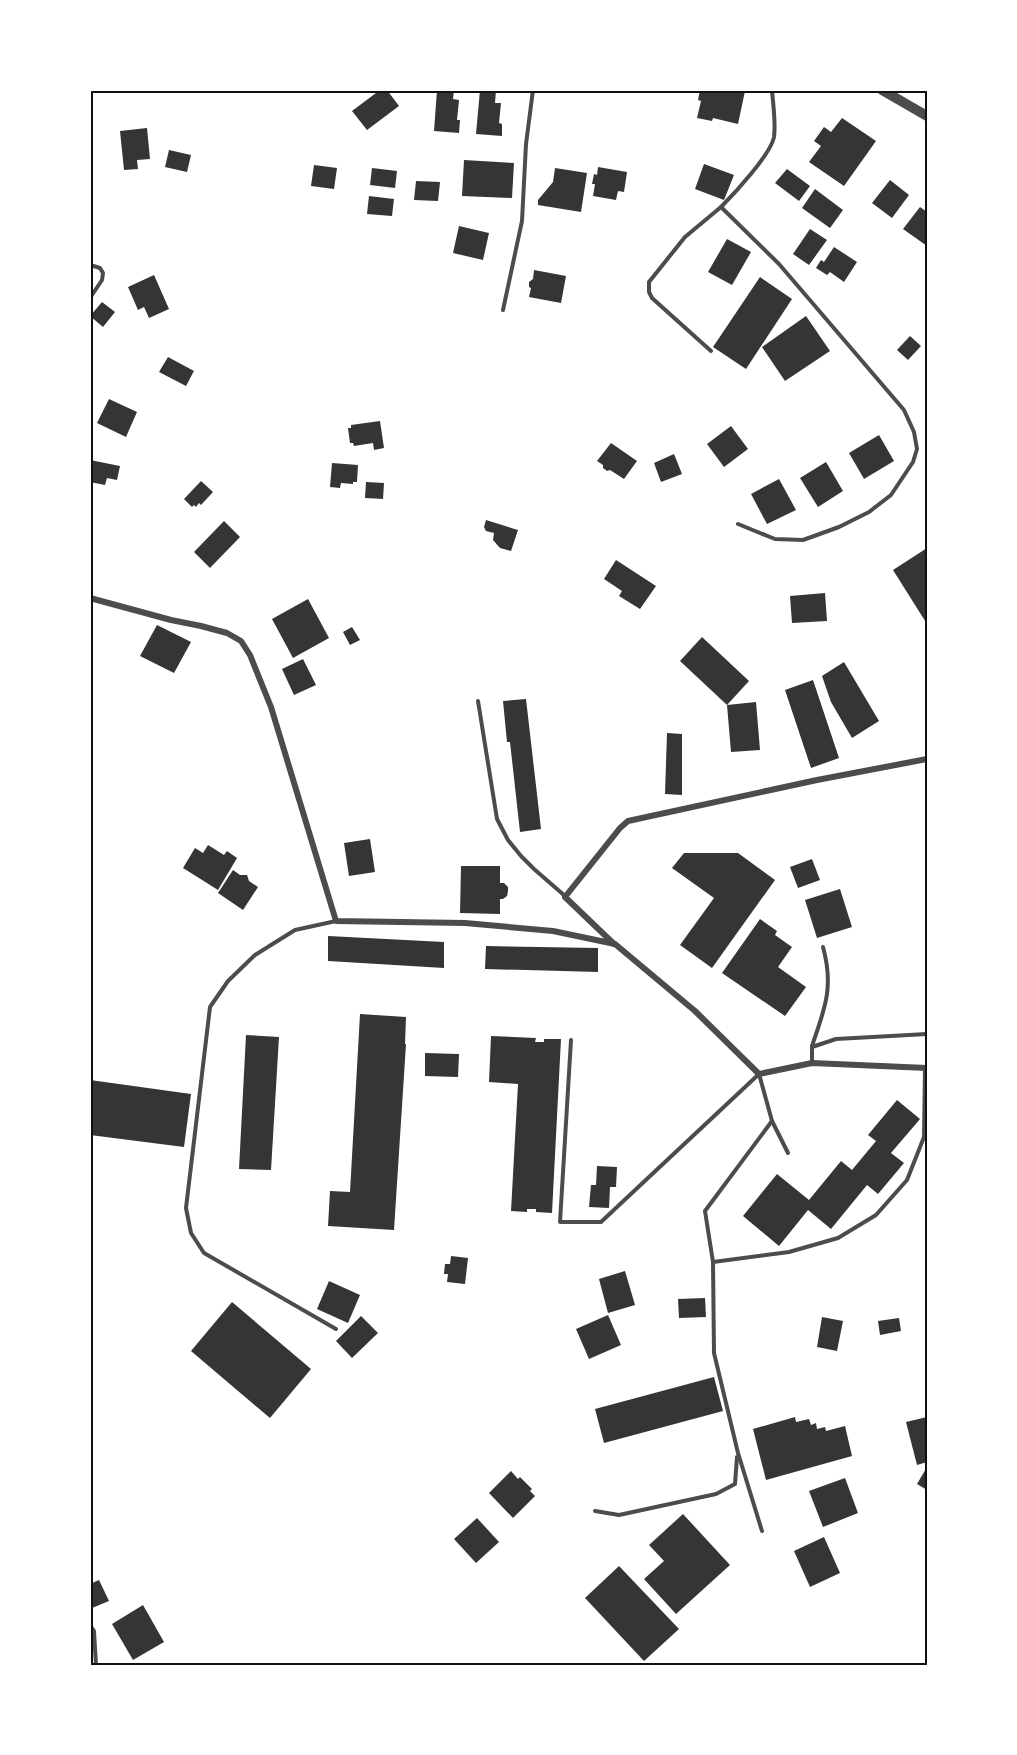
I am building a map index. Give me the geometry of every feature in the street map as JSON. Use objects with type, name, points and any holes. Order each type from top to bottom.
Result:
[{"type":"street","points":[[882,90],[927,116]]},
{"type":"street","points":[[90,598],[227,633],[241,641],[250,655],[271,707],[336,921],[465,923],[554,931],[615,944]]},
{"type":"street","points":[[926,1068],[812,1063],[759,1074],[695,1011],[615,944],[565,897],[628,820],[927,759]]},
{"type":"lane","points":[[503,310],[522,221],[526,144],[533,90]]},
{"type":"lane","points":[[711,351],[652,298],[648,292],[649,282],[685,237],[738,190],[760,161],[774,138],[772,90]]},
{"type":"lane","points":[[721,207],[779,264],[904,410],[914,432],[917,449],[913,462],[891,495],[869,512],[839,527],[803,540],[775,539],[738,524]]},
{"type":"lane","points":[[90,265],[99,268],[103,273],[102,280],[90,298]]},
{"type":"lane","points":[[478,701],[497,819],[508,840],[521,856],[565,897]]},
{"type":"lane","points":[[336,921],[296,930],[255,955],[228,981],[210,1007],[186,1208],[191,1233],[204,1253],[336,1329]]},
{"type":"lane","points":[[812,1063],[812,1047],[827,1003],[828,967],[823,947]]},
{"type":"lane","points":[[812,1047],[836,1039],[927,1034]]},
{"type":"lane","points":[[571,1040],[560,1222],[601,1222],[759,1074],[771,1121],[788,1153]]},
{"type":"lane","points":[[714,1262],[789,1252],[838,1238],[876,1215],[907,1180],[924,1137],[926,1068]]},
{"type":"lane","points":[[762,1531],[738,1453],[714,1353],[714,1262],[705,1211],[771,1121]]},
{"type":"lane","points":[[595,1511],[619,1515],[716,1494],[735,1484],[738,1453]]},
{"type":"lane","points":[[90,1625],[93,1631],[96,1665]]},
{"type":"building","points":[[380,90],[387,90],[399,106],[367,130],[352,111]]},
{"type":"building","points":[[437,90],[454,90],[453,99],[459,100],[457,120],[460,120],[459,133],[434,131]]},
{"type":"building","points":[[480,90],[496,90],[495,103],[501,103],[499,123],[502,124],[502,136],[476,134]]},
{"type":"building","points":[[700,90],[745,91],[738,124],[713,118],[712,121],[697,118],[701,101],[698,100]]},
{"type":"building","points":[[842,118],[876,141],[844,186],[809,162],[821,146],[814,141],[824,127],[831,132]]},
{"type":"building","points":[[147,128],[150,159],[137,160],[138,169],[124,170],[120,131]]},
{"type":"building","points":[[169,150],[191,155],[187,172],[165,167]]},
{"type":"building","points":[[464,160],[514,163],[512,198],[462,196]]},
{"type":"building","points":[[704,164],[734,175],[724,200],[695,189]]},
{"type":"building","points":[[314,165],[337,168],[334,189],[311,186]]},
{"type":"building","points":[[598,167],[627,172],[624,192],[618,191],[616,200],[593,196],[595,184],[592,184]]},
{"type":"building","points":[[372,168],[397,171],[395,188],[370,185]]},
{"type":"building","points":[[555,168],[587,173],[581,212],[538,205],[538,200],[553,182]]},
{"type":"building","points":[[787,169],[810,186],[799,201],[775,183]]},
{"type":"building","points":[[890,180],[909,195],[892,218],[872,203]]},
{"type":"building","points":[[416,181],[440,182],[438,201],[414,200]]},
{"type":"building","points":[[815,189],[843,210],[830,228],[802,208]]},
{"type":"building","points":[[369,196],[394,199],[392,216],[367,214]]},
{"type":"building","points":[[920,207],[927,212],[927,246],[903,229]]},
{"type":"building","points":[[459,226],[489,233],[483,260],[453,253]]},
{"type":"building","points":[[810,229],[827,240],[809,265],[793,254]]},
{"type":"building","points":[[727,239],[751,252],[732,285],[708,272]]},
{"type":"building","points":[[834,247],[857,262],[844,282],[830,272],[827,275],[816,268],[821,260],[824,262]]},
{"type":"building","points":[[534,270],[566,276],[561,303],[529,297],[531,288],[529,282],[533,279]]},
{"type":"building","points":[[154,275],[169,309],[149,318],[144,307],[138,310],[128,287]]},
{"type":"building","points":[[760,277],[792,299],[746,369],[713,347]]},
{"type":"building","points":[[102,302],[115,312],[103,327],[90,316]]},
{"type":"building","points":[[806,316],[830,351],[785,381],[762,347]]},
{"type":"building","points":[[910,336],[921,346],[908,360],[897,350]]},
{"type":"building","points":[[168,357],[194,371],[186,386],[159,372]]},
{"type":"building","points":[[109,399],[137,412],[126,437],[97,423]]},
{"type":"building","points":[[380,421],[384,448],[374,450],[373,443],[354,446],[350,443],[348,428],[351,428],[351,425]]},
{"type":"building","points":[[731,426],[748,449],[724,467],[707,444]]},
{"type":"building","points":[[879,435],[894,461],[864,479],[849,453]]},
{"type":"building","points":[[611,443],[637,461],[624,479],[610,470],[607,471],[597,461]]},
{"type":"building","points":[[674,454],[682,474],[661,482],[654,463]]},
{"type":"building","points":[[90,460],[120,466],[117,480],[107,478],[105,485],[90,482]]},
{"type":"building","points":[[826,462],[843,491],[818,507],[800,478]]},
{"type":"building","points":[[332,463],[358,465],[357,482],[341,483],[340,488],[330,487]]},
{"type":"building","points":[[779,479],[796,510],[767,524],[751,494]]},
{"type":"building","points":[[201,481],[213,492],[201,505],[199,503],[196,507],[194,505],[192,507],[184,499]]},
{"type":"building","points":[[366,482],[384,483],[383,499],[365,498]]},
{"type":"building","points":[[486,520],[518,530],[511,551],[500,548],[493,540],[494,533],[486,531],[484,527]]},
{"type":"building","points":[[224,521],[240,537],[210,568],[194,552]]},
{"type":"building","points":[[927,548],[927,624],[893,570]]},
{"type":"building","points":[[616,560],[656,586],[640,609],[619,596],[622,591],[604,579]]},
{"type":"building","points":[[825,593],[827,621],[792,623],[790,596]]},
{"type":"building","points":[[308,599],[329,638],[293,658],[272,619]]},
{"type":"building","points":[[157,625],[191,642],[174,673],[140,656]]},
{"type":"building","points":[[352,627],[360,640],[350,645],[343,632]]},
{"type":"building","points":[[702,637],[749,681],[727,705],[680,661]]},
{"type":"building","points":[[303,659],[316,685],[294,695],[282,669]]},
{"type":"building","points":[[844,662],[879,721],[852,738],[831,702],[822,676]]},
{"type":"building","points":[[813,680],[839,758],[811,768],[785,690]]},
{"type":"building","points":[[526,699],[541,829],[520,832],[503,701]]},
{"type":"building","points":[[756,702],[760,750],[731,752],[727,705]]},
{"type":"building","points":[[667,733],[682,734],[682,795],[665,794]]},
{"type":"building","points":[[370,839],[375,872],[349,876],[344,843]]},
{"type":"building","points":[[208,845],[224,855],[227,851],[237,858],[218,890],[183,868],[195,848],[203,853]]},
{"type":"building","points":[[684,853],[738,853],[775,880],[712,968],[680,945],[714,898],[672,868]]},
{"type":"building","points":[[812,859],[820,880],[798,888],[790,867]]},
{"type":"building","points":[[461,866],[500,866],[500,883],[508,887],[508,891],[507,896],[500,899],[500,914],[460,913]]},
{"type":"building","points":[[233,870],[240,875],[247,875],[249,881],[258,887],[243,910],[218,893]]},
{"type":"building","points":[[840,889],[852,927],[817,938],[805,900]]},
{"type":"building","points":[[760,919],[777,931],[775,935],[792,947],[778,967],[806,987],[785,1016],[722,973]]},
{"type":"building","points":[[328,936],[444,942],[444,968],[328,961]]},
{"type":"building","points":[[486,946],[598,948],[598,972],[485,969]]},
{"type":"building","points":[[360,1014],[406,1017],[394,1230],[328,1226],[330,1191],[350,1192]]},
{"type":"building","points":[[246,1035],[279,1037],[271,1170],[239,1169]]},
{"type":"building","points":[[491,1036],[536,1038],[535,1042],[544,1042],[544,1039],[561,1039],[552,1213],[536,1212],[536,1209],[527,1209],[527,1212],[511,1211],[518,1084],[489,1082]]},
{"type":"building","points":[[425,1053],[459,1054],[458,1077],[425,1076]]},
{"type":"building","points":[[90,1080],[191,1094],[184,1147],[90,1135]]},
{"type":"building","points":[[897,1100],[920,1119],[891,1153],[904,1163],[878,1194],[867,1185],[831,1229],[808,1210],[779,1246],[743,1216],[777,1174],[809,1200],[841,1161],[852,1170],[876,1141],[868,1135]]},
{"type":"building","points":[[597,1166],[617,1167],[616,1187],[610,1187],[609,1208],[589,1207],[591,1185],[596,1185]]},
{"type":"building","points":[[451,1256],[468,1258],[465,1284],[447,1282],[448,1274],[444,1274],[445,1264],[450,1264]]},
{"type":"building","points":[[625,1271],[635,1305],[608,1313],[599,1279]]},
{"type":"building","points":[[329,1281],[360,1295],[348,1323],[317,1309]]},
{"type":"building","points":[[705,1298],[706,1317],[679,1318],[678,1299]]},
{"type":"building","points":[[232,1302],[311,1369],[270,1418],[191,1351]]},
{"type":"building","points":[[608,1315],[621,1345],[589,1359],[576,1329]]},
{"type":"building","points":[[361,1316],[378,1333],[352,1358],[336,1341]]},
{"type":"building","points":[[822,1317],[843,1321],[837,1351],[817,1347]]},
{"type":"building","points":[[899,1318],[901,1331],[880,1335],[878,1321]]},
{"type":"building","points":[[714,1377],[723,1411],[604,1443],[595,1409]]},
{"type":"building","points":[[795,1417],[796,1422],[809,1419],[811,1425],[816,1423],[817,1429],[825,1427],[826,1431],[845,1426],[852,1456],[766,1480],[753,1429]]},
{"type":"building","points":[[927,1417],[927,1462],[917,1465],[906,1422]]},
{"type":"building","points":[[927,1467],[927,1490],[917,1484]]},
{"type":"building","points":[[511,1471],[532,1489],[530,1491],[535,1496],[513,1518],[489,1493]]},
{"type":"building","points":[[845,1478],[858,1513],[823,1527],[809,1491]]},
{"type":"building","points":[[683,1514],[730,1565],[676,1614],[644,1579],[664,1561],[649,1545]]},
{"type":"building","points":[[477,1518],[499,1542],[476,1563],[454,1539]]},
{"type":"building","points":[[824,1537],[840,1573],[810,1587],[794,1551]]},
{"type":"building","points":[[619,1566],[679,1629],[644,1661],[585,1598]]},
{"type":"building","points":[[99,1580],[109,1601],[92,1608],[90,1584]]},
{"type":"building","points":[[143,1605],[164,1642],[133,1660],[112,1624]]}]
